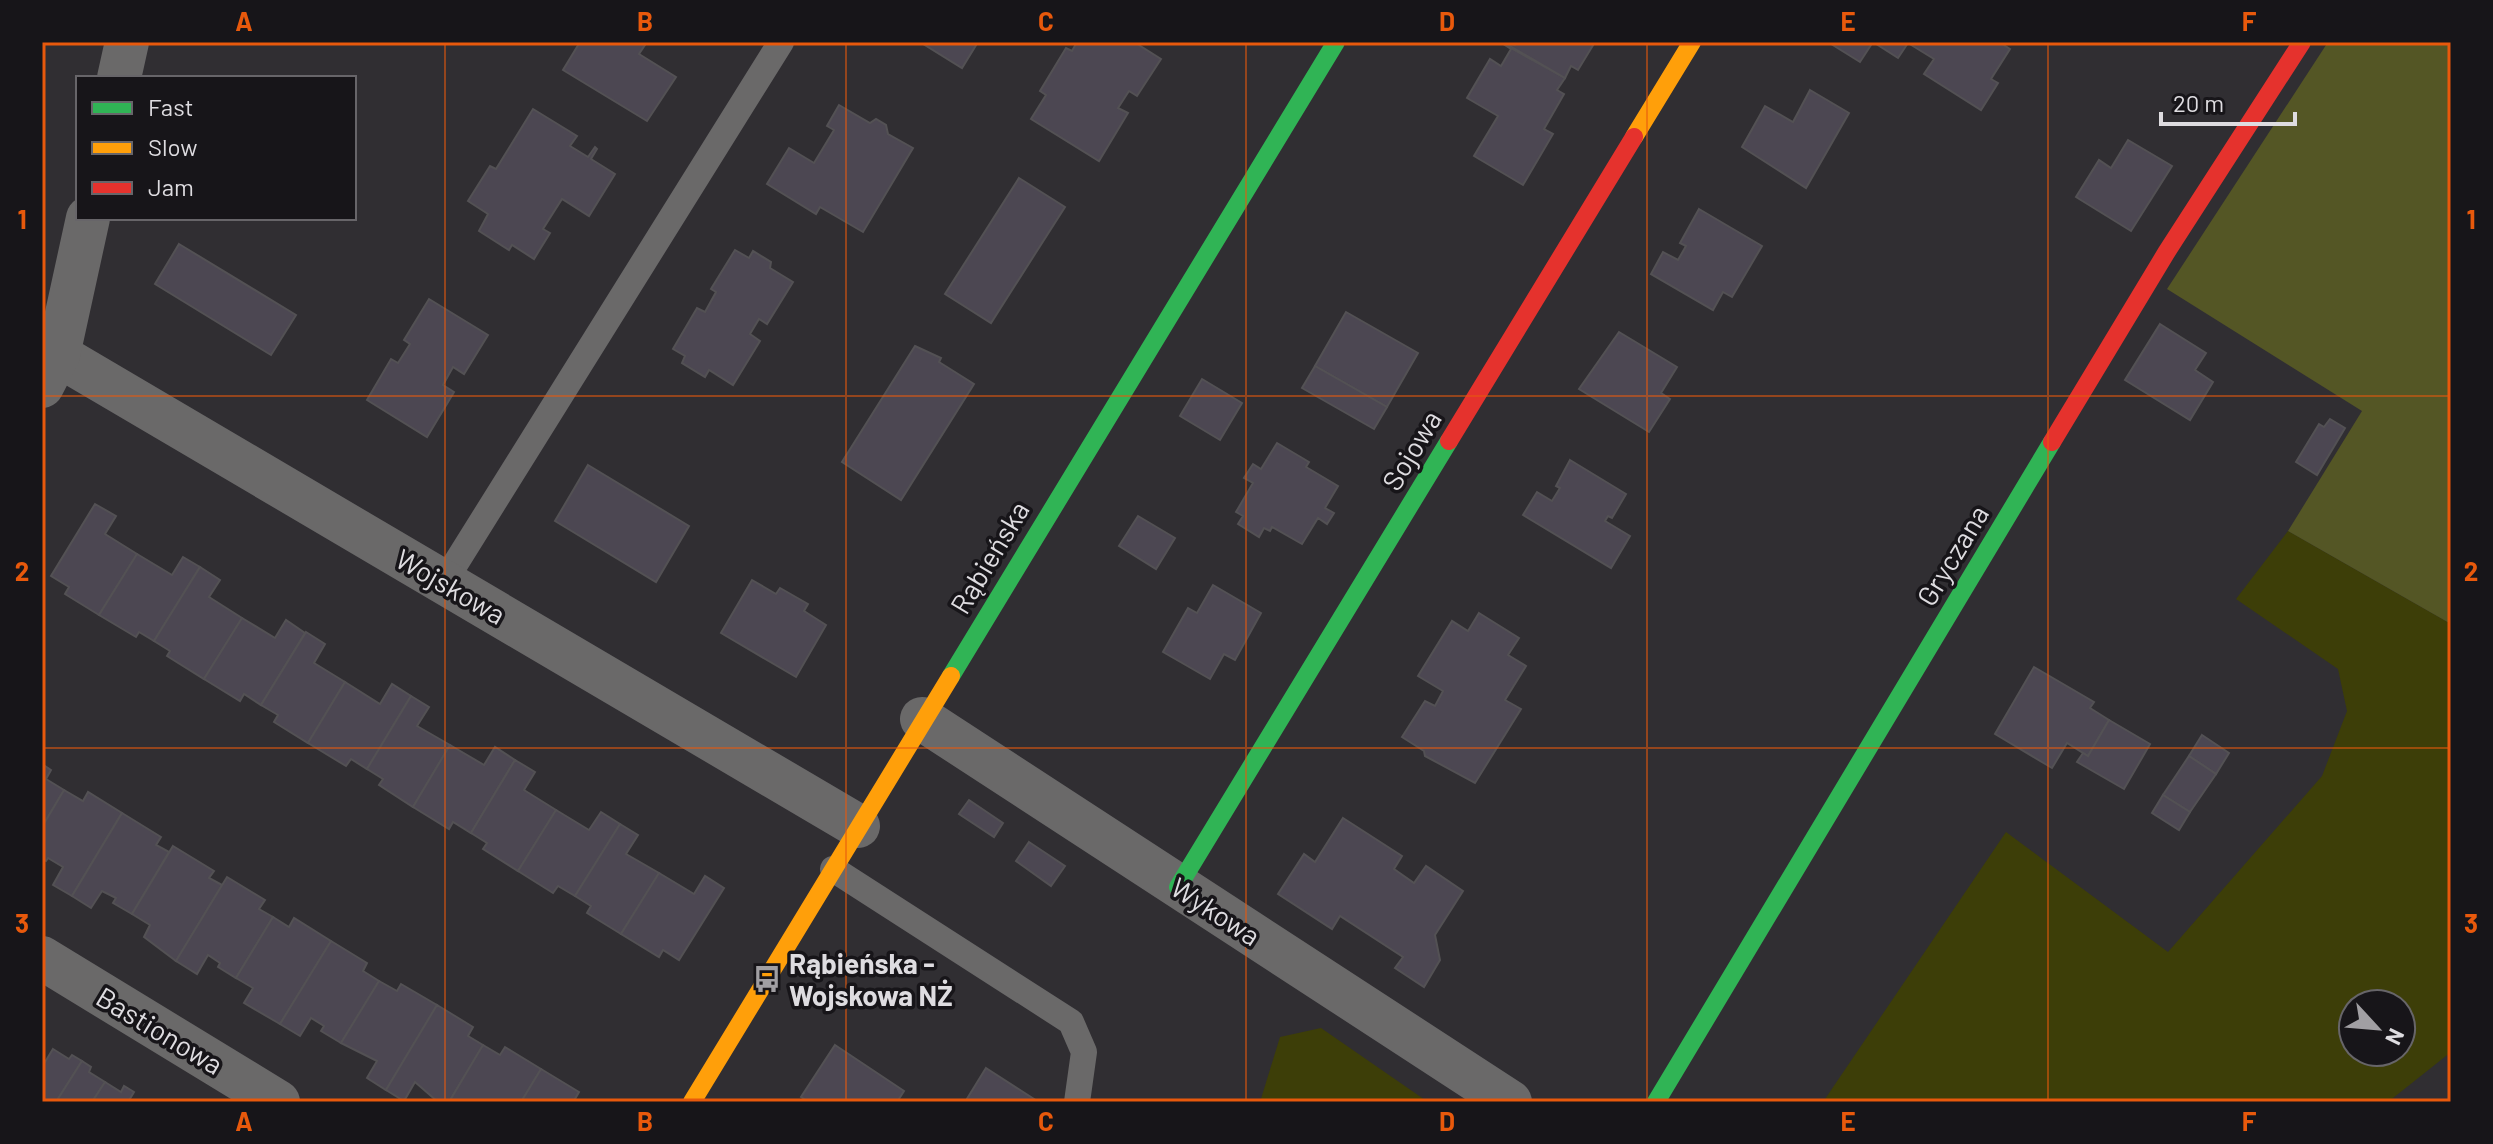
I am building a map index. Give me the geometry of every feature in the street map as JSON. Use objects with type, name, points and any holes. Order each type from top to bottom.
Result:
[{"type":"street","points":[[119,76],[127,42]]},
{"type":"street","name":"Rąbieńska","points":[[692,1102],[1336,42]]},
{"type":"street","name":"Sojowa","points":[[1178,887],[1692,42]]},
{"type":"street","name":"Gryczana","points":[[1656,1102],[2166,253],[2302,42]]},
{"type":"street","points":[[47,365],[87,220]]},
{"type":"street","name":"Wojskowa","points":[[47,365],[444,582],[858,826]]},
{"type":"street","name":"Wykowa","points":[[922,719],[1510,1102]]},
{"type":"street","name":"Bastionowa","points":[[42,958],[278,1102]]},
{"type":"lane","points":[[444,582],[781,42]]},
{"type":"lane","points":[[833,869],[1071,1022],[1084,1052],[1077,1102]]},
{"type":"shaded area","points":[[2288,531],[2451,624],[2451,1052],[2388,1102],[1823,1102],[2006,832],[2168,952],[2322,776],[2347,711],[2338,669],[2236,599]]},
{"type":"shaded area","points":[[1321,1028],[1428,1102],[1260,1102],[1280,1037]]},
{"type":"green space","points":[[2328,42],[2451,42],[2451,624],[2288,531],[2362,411],[2167,289]]},
{"type":"building","points":[[580,42],[647,42],[639,54],[676,77],[647,121],[563,70]]},
{"type":"building","points":[[920,42],[978,42],[962,68]]},
{"type":"building","points":[[1077,42],[1134,42],[1161,59],[1137,96],[1129,91],[1118,108],[1128,113],[1099,161],[1031,119],[1046,95],[1040,91],[1066,48],[1072,51]]},
{"type":"building","points":[[1500,42],[1565,78],[1557,90],[1564,94],[1544,129],[1553,134],[1523,185],[1474,156],[1498,116],[1467,98],[1490,59],[1501,66],[1511,49]]},
{"type":"building","points":[[1503,42],[1515,45],[1517,42],[1595,42],[1578,70],[1571,66],[1565,78]]},
{"type":"building","points":[[1828,42],[1873,42],[1860,62]]},
{"type":"building","points":[[1873,42],[1999,42],[2010,49],[1991,79],[1998,83],[1981,110],[1924,74],[1934,59],[1908,43],[1898,58]]},
{"type":"building","points":[[1810,90],[1849,113],[1806,188],[1742,147],[1765,106],[1793,122]]},
{"type":"building","points":[[839,105],[870,123],[876,119],[886,125],[888,134],[913,148],[863,232],[820,207],[816,214],[767,184],[789,148],[814,163],[834,130],[827,126]]},
{"type":"building","points":[[533,109],[577,136],[570,146],[588,157],[595,147],[597,149],[591,159],[615,174],[589,216],[562,199],[543,229],[550,233],[534,259],[512,245],[509,250],[479,231],[488,214],[468,201],[490,166],[496,169]]},
{"type":"building","points":[[2128,140],[2172,166],[2131,231],[2076,197],[2099,160],[2111,168]]},
{"type":"building","points":[[1019,178],[1065,207],[991,323],[945,294]]},
{"type":"building","points":[[1699,209],[1762,246],[1732,297],[1723,292],[1713,310],[1651,274],[1663,252],[1678,260],[1686,246],[1680,243]]},
{"type":"building","points":[[179,244],[296,315],[271,355],[155,284]]},
{"type":"building","points":[[735,250],[749,258],[753,251],[771,262],[770,268],[793,282],[767,324],[759,319],[750,334],[760,341],[733,385],[709,370],[705,377],[682,363],[685,356],[673,349],[697,308],[705,312],[716,292],[711,289]]},
{"type":"building","points":[[429,299],[488,335],[464,374],[453,367],[443,385],[454,392],[427,437],[367,400],[391,359],[398,363],[410,344],[404,340]]},
{"type":"building","points":[[1346,312],[1418,353],[1387,407],[1315,366]]},
{"type":"building","points":[[2160,324],[2206,353],[2195,370],[2213,382],[2190,420],[2125,380]]},
{"type":"building","points":[[1619,332],[1677,367],[1661,393],[1670,399],[1649,432],[1579,389]]},
{"type":"building","points":[[915,346],[941,358],[939,362],[974,384],[901,500],[842,462]]},
{"type":"building","points":[[1315,366],[1387,407],[1374,429],[1302,388]]},
{"type":"building","points":[[1202,379],[1242,403],[1220,440],[1180,416]]},
{"type":"building","points":[[2330,419],[2345,428],[2317,475],[2296,462],[2319,424],[2324,427]]},
{"type":"building","points":[[1277,443],[1309,462],[1306,467],[1338,486],[1325,508],[1334,513],[1327,524],[1318,518],[1302,544],[1272,527],[1270,531],[1264,528],[1259,537],[1238,524],[1243,516],[1236,512],[1253,483],[1244,478],[1253,464],[1261,469]]},
{"type":"building","points":[[1570,460],[1626,494],[1612,518],[1608,516],[1605,521],[1630,536],[1611,568],[1523,515],[1537,492],[1552,501]]},
{"type":"building","points":[[588,465],[689,526],[656,582],[555,521]]},
{"type":"building","points":[[95,504],[116,516],[105,534],[137,554],[99,615],[65,594],[69,587],[51,576]]},
{"type":"building","points":[[1138,516],[1175,538],[1156,569],[1119,546]]},
{"type":"building","points":[[137,554],[172,575],[183,557],[200,567],[154,641],[139,632],[136,637],[99,615]]},
{"type":"building","points":[[200,567],[220,580],[209,597],[242,618],[204,679],[167,656],[170,651],[154,641]]},
{"type":"building","points":[[752,580],[776,594],[780,588],[808,604],[804,611],[826,625],[796,677],[721,633]]},
{"type":"building","points":[[1213,585],[1261,613],[1235,660],[1224,654],[1210,679],[1163,652],[1188,608],[1197,613]]},
{"type":"building","points":[[1479,613],[1519,638],[1508,655],[1526,666],[1505,700],[1521,709],[1475,783],[1425,756],[1424,751],[1402,737],[1425,701],[1435,706],[1443,691],[1418,676],[1452,621],[1468,631]]},
{"type":"building","points":[[242,618],[275,638],[286,620],[305,633],[261,705],[244,694],[240,701],[204,679]]},
{"type":"building","points":[[306,632],[325,644],[314,663],[345,682],[308,743],[274,722],[278,715],[261,705]]},
{"type":"building","points":[[2034,667],[2094,702],[2090,708],[2109,720],[2088,756],[2067,743],[2052,768],[1995,734]]},
{"type":"building","points":[[345,682],[380,704],[392,684],[411,696],[367,769],[351,759],[346,766],[308,743]]},
{"type":"building","points":[[411,696],[429,707],[417,726],[450,745],[413,807],[379,785],[383,779],[367,769]]},
{"type":"building","points":[[2109,720],[2150,744],[2124,789],[2077,762],[2083,753],[2088,756]]},
{"type":"building","points":[[2202,735],[2229,753],[2216,774],[2189,756]]},
{"type":"building","points":[[450,745],[484,765],[495,747],[515,760],[471,833],[453,822],[449,829],[413,807]]},
{"type":"building","points":[[2189,756],[2216,774],[2190,812],[2163,795]]},
{"type":"building","points":[[515,760],[535,772],[524,790],[556,810],[518,871],[483,849],[487,843],[471,833]]},
{"type":"building","points":[[42,764],[51,770],[46,779],[64,790],[42,827]]},
{"type":"building","points":[[64,790],[83,801],[88,792],[122,813],[72,896],[53,885],[63,867],[48,858],[46,861],[42,859],[42,827]]},
{"type":"building","points":[[2163,795],[2190,812],[2179,830],[2152,813]]},
{"type":"building","points":[[969,800],[1003,823],[994,837],[959,814]]},
{"type":"building","points":[[556,810],[589,830],[601,812],[620,824],[575,896],[558,886],[553,893],[518,871]]},
{"type":"building","points":[[122,813],[161,837],[156,845],[169,852],[132,914],[113,903],[116,898],[102,891],[91,908],[72,896]]},
{"type":"building","points":[[1343,818],[1402,856],[1394,869],[1414,883],[1426,866],[1463,891],[1435,935],[1440,960],[1424,987],[1395,968],[1403,957],[1340,916],[1332,929],[1278,894],[1304,854],[1315,862]]},
{"type":"building","points":[[620,824],[638,835],[626,854],[659,873],[621,934],[587,913],[591,906],[575,896]]},
{"type":"building","points":[[1029,842],[1065,866],[1051,886],[1016,861]]},
{"type":"building","points":[[173,846],[214,871],[209,878],[222,885],[176,961],[144,937],[150,925],[132,914]]},
{"type":"building","points":[[659,873],[694,894],[705,876],[724,888],[679,960],[663,950],[659,957],[621,934]]},
{"type":"building","points":[[227,877],[265,900],[259,909],[273,917],[236,978],[218,967],[220,963],[208,955],[197,974],[176,961]]},
{"type":"building","points":[[273,917],[289,927],[294,918],[331,941],[280,1024],[244,1003],[253,988],[236,978]]},
{"type":"building","points":[[331,941],[367,963],[363,971],[379,981],[341,1043],[321,1031],[324,1026],[311,1018],[300,1036],[280,1024]]},
{"type":"building","points":[[379,981],[397,991],[401,984],[437,1005],[386,1090],[367,1078],[377,1061],[341,1043]]},
{"type":"building","points":[[437,1005],[473,1027],[468,1036],[483,1045],[449,1102],[438,1102],[415,1082],[404,1101],[386,1090]]},
{"type":"building","points":[[483,1045],[500,1055],[505,1047],[541,1069],[521,1102],[449,1102]]},
{"type":"building","points":[[835,1045],[904,1091],[897,1102],[809,1102],[801,1097]]},
{"type":"building","points":[[53,1049],[69,1059],[72,1055],[82,1061],[56,1102],[42,1102],[42,1067]]},
{"type":"building","points":[[82,1061],[91,1067],[89,1072],[105,1082],[92,1102],[56,1102]]},
{"type":"building","points":[[986,1068],[1037,1101],[965,1102]]},
{"type":"building","points":[[541,1069],[579,1092],[575,1099],[580,1102],[521,1102]]},
{"type":"building","points":[[105,1082],[121,1092],[124,1086],[134,1092],[128,1102],[92,1102]]},
{"type":"traffic: fast","points":[[951,676],[1336,42]]},
{"type":"traffic: fast","points":[[1178,887],[1449,441]]},
{"type":"traffic: fast","points":[[1656,1102],[2052,442]]},
{"type":"traffic: slow","points":[[1634,137],[1692,42]]},
{"type":"traffic: slow","points":[[692,1102],[951,676]]},
{"type":"traffic: jam","points":[[2052,442],[2166,253],[2302,42]]},
{"type":"traffic: jam","points":[[1449,441],[1634,137]]},
{"type":"place","name":"Rąbieńska - Wojskowa NŻ","points":[[767,979]]}]
